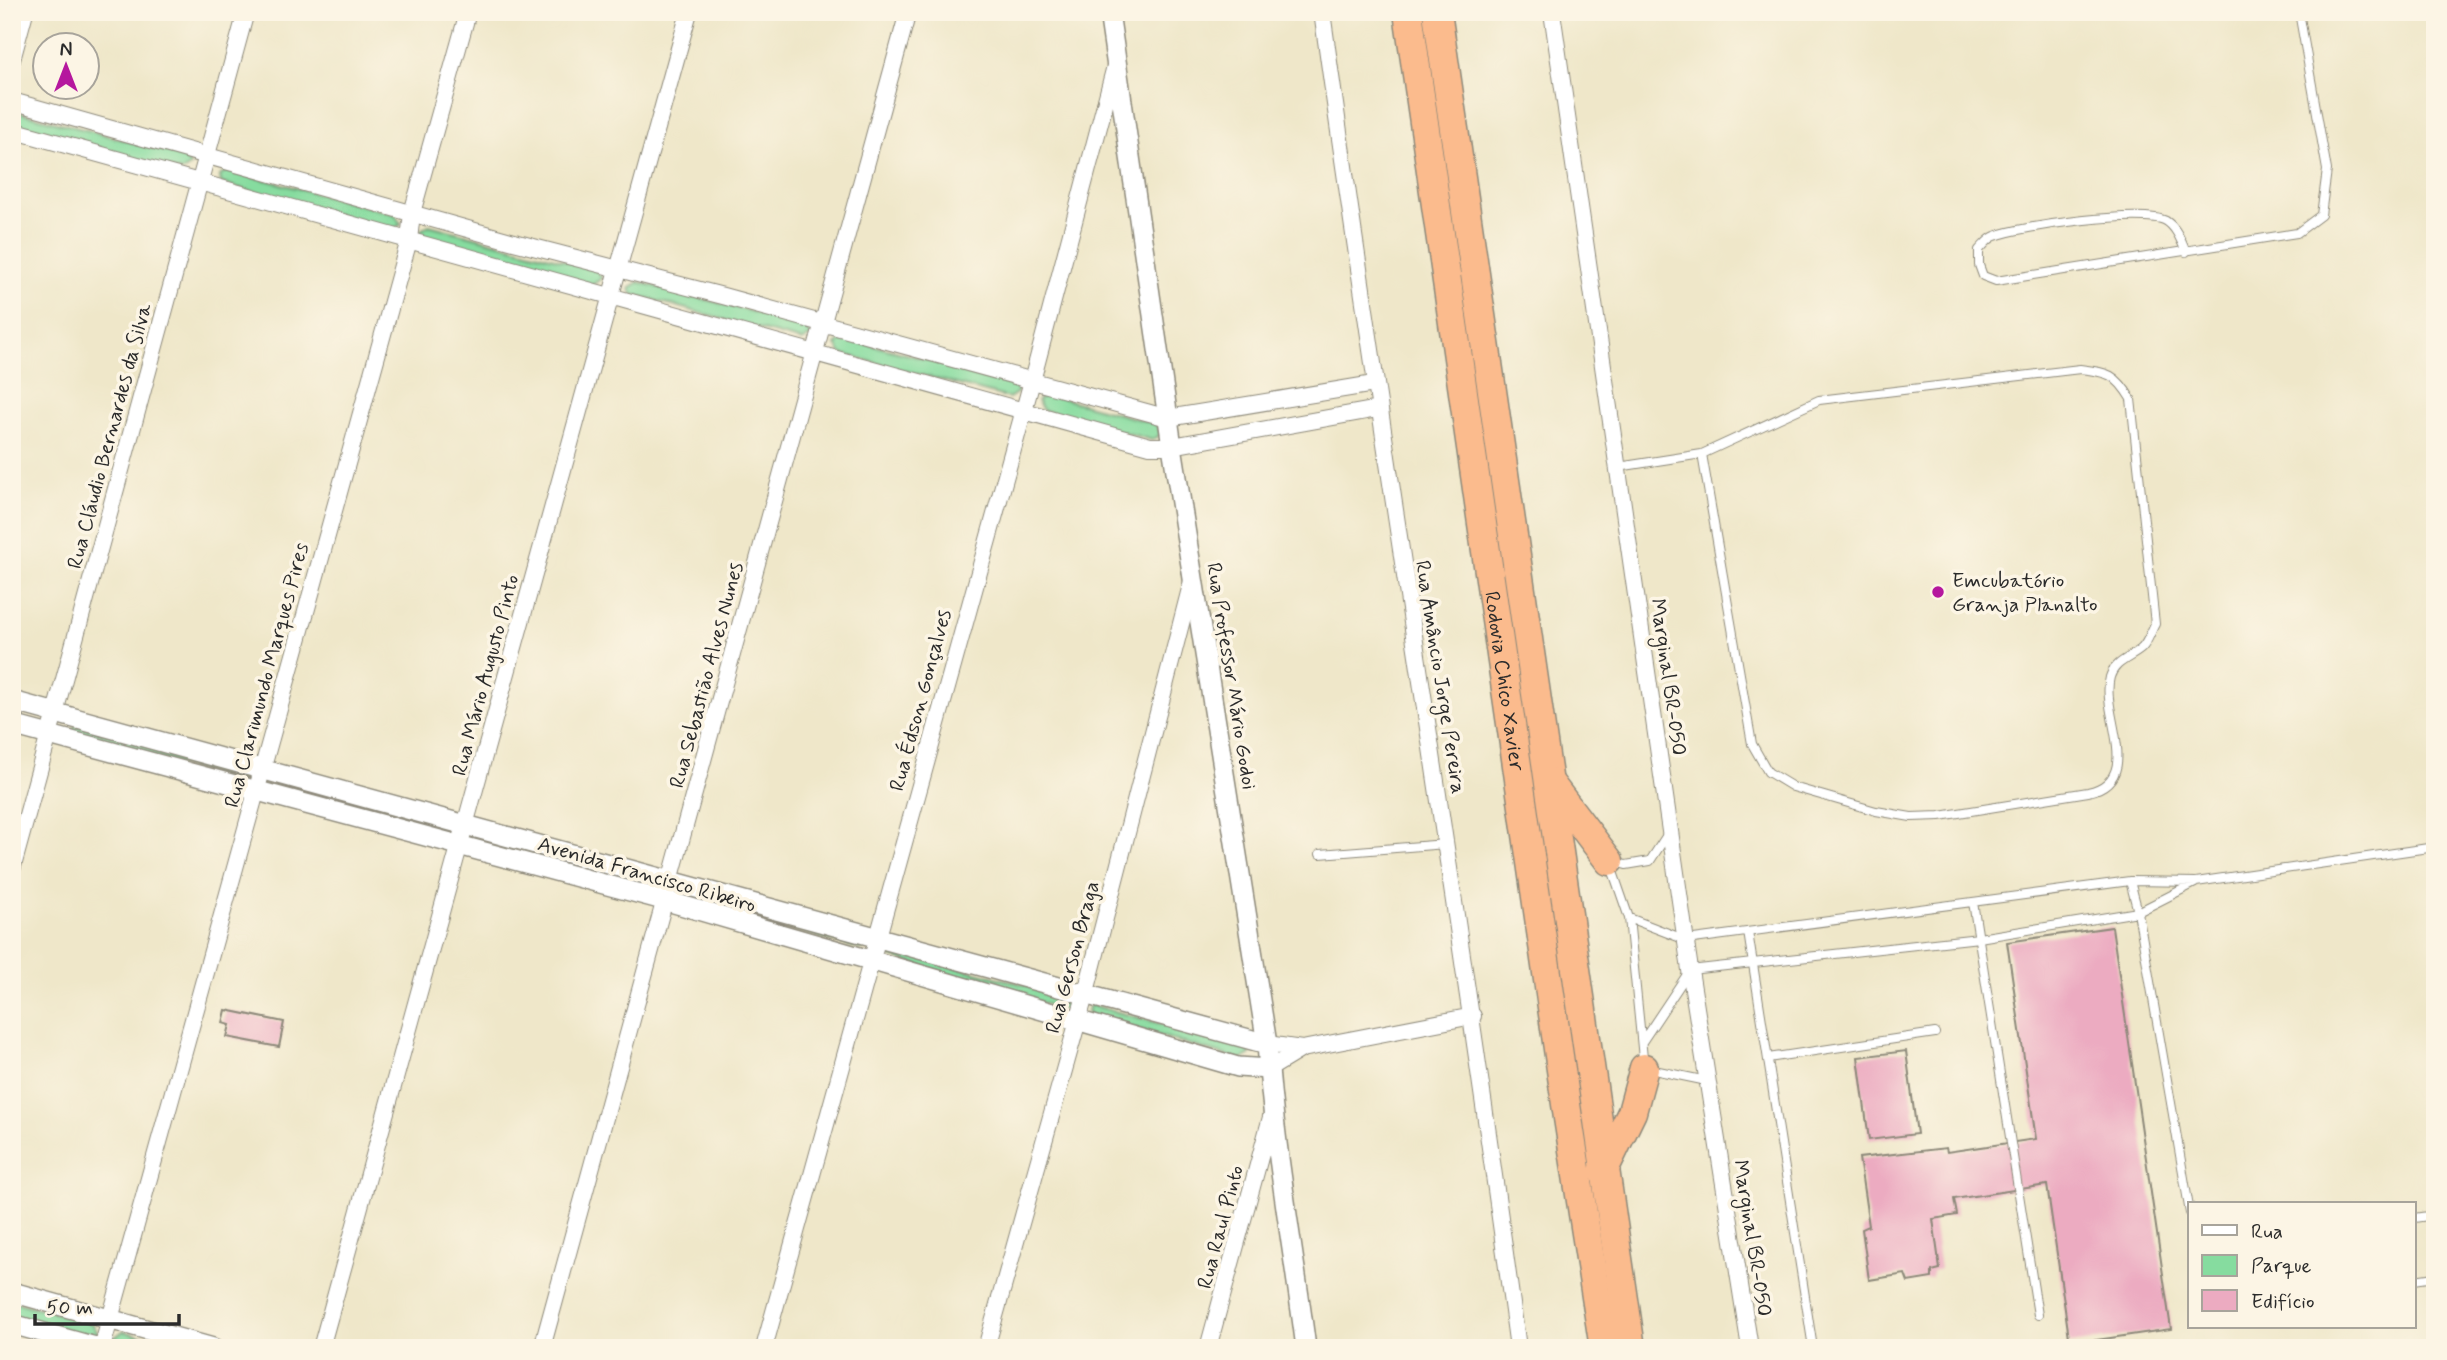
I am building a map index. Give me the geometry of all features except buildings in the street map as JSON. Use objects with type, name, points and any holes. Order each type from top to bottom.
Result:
[{"type":"highway","name":"Rodovia Chico Xavier","points":[[1408,12],[1604,1348]]},
{"type":"highway","name":"Rodovia Chico Xavier","points":[[1437,12],[1603,1172],[1631,1348]]},
{"type":"highway","points":[[1548,781],[1609,861]]},
{"type":"highway","points":[[1603,1172],[1632,1112],[1643,1055]]},
{"type":"street","points":[[12,60],[25,12]]},
{"type":"street","name":"Rua Cláudio Bernardes da Silva","points":[[12,870],[51,737],[246,12]]},
{"type":"street","name":"Rua Clarimundo Marques Pires","points":[[100,1348],[409,240],[412,213],[468,12]]},
{"type":"street","name":"Rua Mário Augusto Pinto","points":[[321,1348],[689,12]]},
{"type":"street","name":"Rua Sebastião Alves Nunes","points":[[542,1348],[667,901],[908,12]]},
{"type":"street","name":"Rua Professor Mário Godoi","points":[[1109,12],[1172,446],[1267,1044],[1272,1116],[1306,1348]]},
{"type":"street","name":"Rua Amâncio Jorge Pereira","points":[[1322,12],[1374,384],[1473,1016],[1518,1348]]},
{"type":"street","name":"Marginal BR-050","points":[[1552,12],[1690,970],[1750,1348]]},
{"type":"street","name":"Rua Édson Gonçalves","points":[[764,1348],[1032,381],[1115,64]]},
{"type":"street","points":[[12,100],[412,213],[1168,418],[1374,384]]},
{"type":"street","points":[[12,130],[1023,408],[1150,446],[1172,446],[1378,409]]},
{"type":"street","name":"Rua Gerson Braga","points":[[986,1348],[1086,992],[1193,576]]},
{"type":"street","name":"Avenida Francisco Ribeiro","points":[[12,701],[1086,992],[1267,1044]]},
{"type":"street","name":"Avenida Francisco Ribeiro","points":[[12,725],[667,901],[870,963],[1238,1067],[1269,1069]]},
{"type":"street","points":[[1267,1044],[1302,1049],[1473,1016]]},
{"type":"street","points":[[1269,1069],[1302,1049]]},
{"type":"street","name":"Rua Raul Pinto","points":[[1208,1348],[1272,1116]]},
{"type":"street","points":[[12,1292],[213,1348]]},
{"type":"street","points":[[12,1324],[100,1348]]},
{"type":"lane","points":[[2186,252],[2178,233],[2165,221],[2143,214],[1993,236],[1979,250],[1979,265],[1983,276],[1996,281],[2186,252],[2297,233],[2321,215],[2327,170],[2299,12]]},
{"type":"lane","points":[[1618,467],[1702,454],[1796,409],[1843,395],[2080,369],[2103,371],[2120,380],[2131,399],[2155,624],[2144,646],[2117,664],[2110,677],[2109,696],[2119,756],[2109,782],[2100,790],[1940,816],[1911,817],[1876,811],[1793,787],[1768,772],[1752,744],[1702,454]]},
{"type":"lane","points":[[1609,861],[1626,866],[1650,861],[1670,830]]},
{"type":"lane","points":[[1320,854],[1446,844]]},
{"type":"lane","points":[[1629,918],[1686,940],[2130,881],[2196,882],[2435,847]]},
{"type":"lane","points":[[1609,861],[1629,918],[1643,1055]]},
{"type":"lane","points":[[2130,881],[2138,912],[2188,1202]]},
{"type":"lane","points":[[1643,1055],[1690,970],[1753,961],[1979,939],[2138,912],[2196,882]]},
{"type":"lane","points":[[1973,902],[2038,1315]]},
{"type":"lane","points":[[1748,932],[1813,1348]]},
{"type":"lane","points":[[1768,1058],[1935,1033]]},
{"type":"lane","points":[[1643,1055],[1707,1081]]},
{"type":"lane","points":[[2416,1218],[2435,1215]]},
{"type":"lane","points":[[2416,1280],[2435,1277]]},
{"type":"green space","points":[[18,112],[185,156],[190,166],[181,172],[12,126],[12,114]]},
{"type":"green space","points":[[228,170],[395,214],[401,224],[392,230],[221,183],[220,176]]},
{"type":"green space","points":[[429,225],[596,269],[602,278],[592,285],[422,237],[420,231]]},
{"type":"green space","points":[[639,282],[806,326],[811,336],[802,341],[632,294],[630,288]]},
{"type":"green space","points":[[845,338],[1012,382],[1018,392],[1009,398],[842,354],[836,345]]},
{"type":"green space","points":[[1046,394],[1156,424],[1161,434],[1152,440],[1043,410],[1037,401]]},
{"type":"green space","points":[[76,725],[247,769],[253,778],[249,783],[73,735],[72,730]]},
{"type":"green space","points":[[688,892],[865,944],[861,949],[684,897]]},
{"type":"green space","points":[[893,951],[1069,996],[1070,1003],[1062,1009],[889,956]]},
{"type":"green space","points":[[1091,1005],[1249,1047],[1250,1054],[1241,1060],[1089,1015],[1087,1010]]},
{"type":"green space","points":[[12,1301],[92,1323],[98,1333],[94,1337],[12,1318]]},
{"type":"green space","points":[[123,1331],[185,1348],[123,1348],[114,1338]]},
{"type":"place","name":"Emcubatório Granja Planalto","points":[[1938,592]]}]
